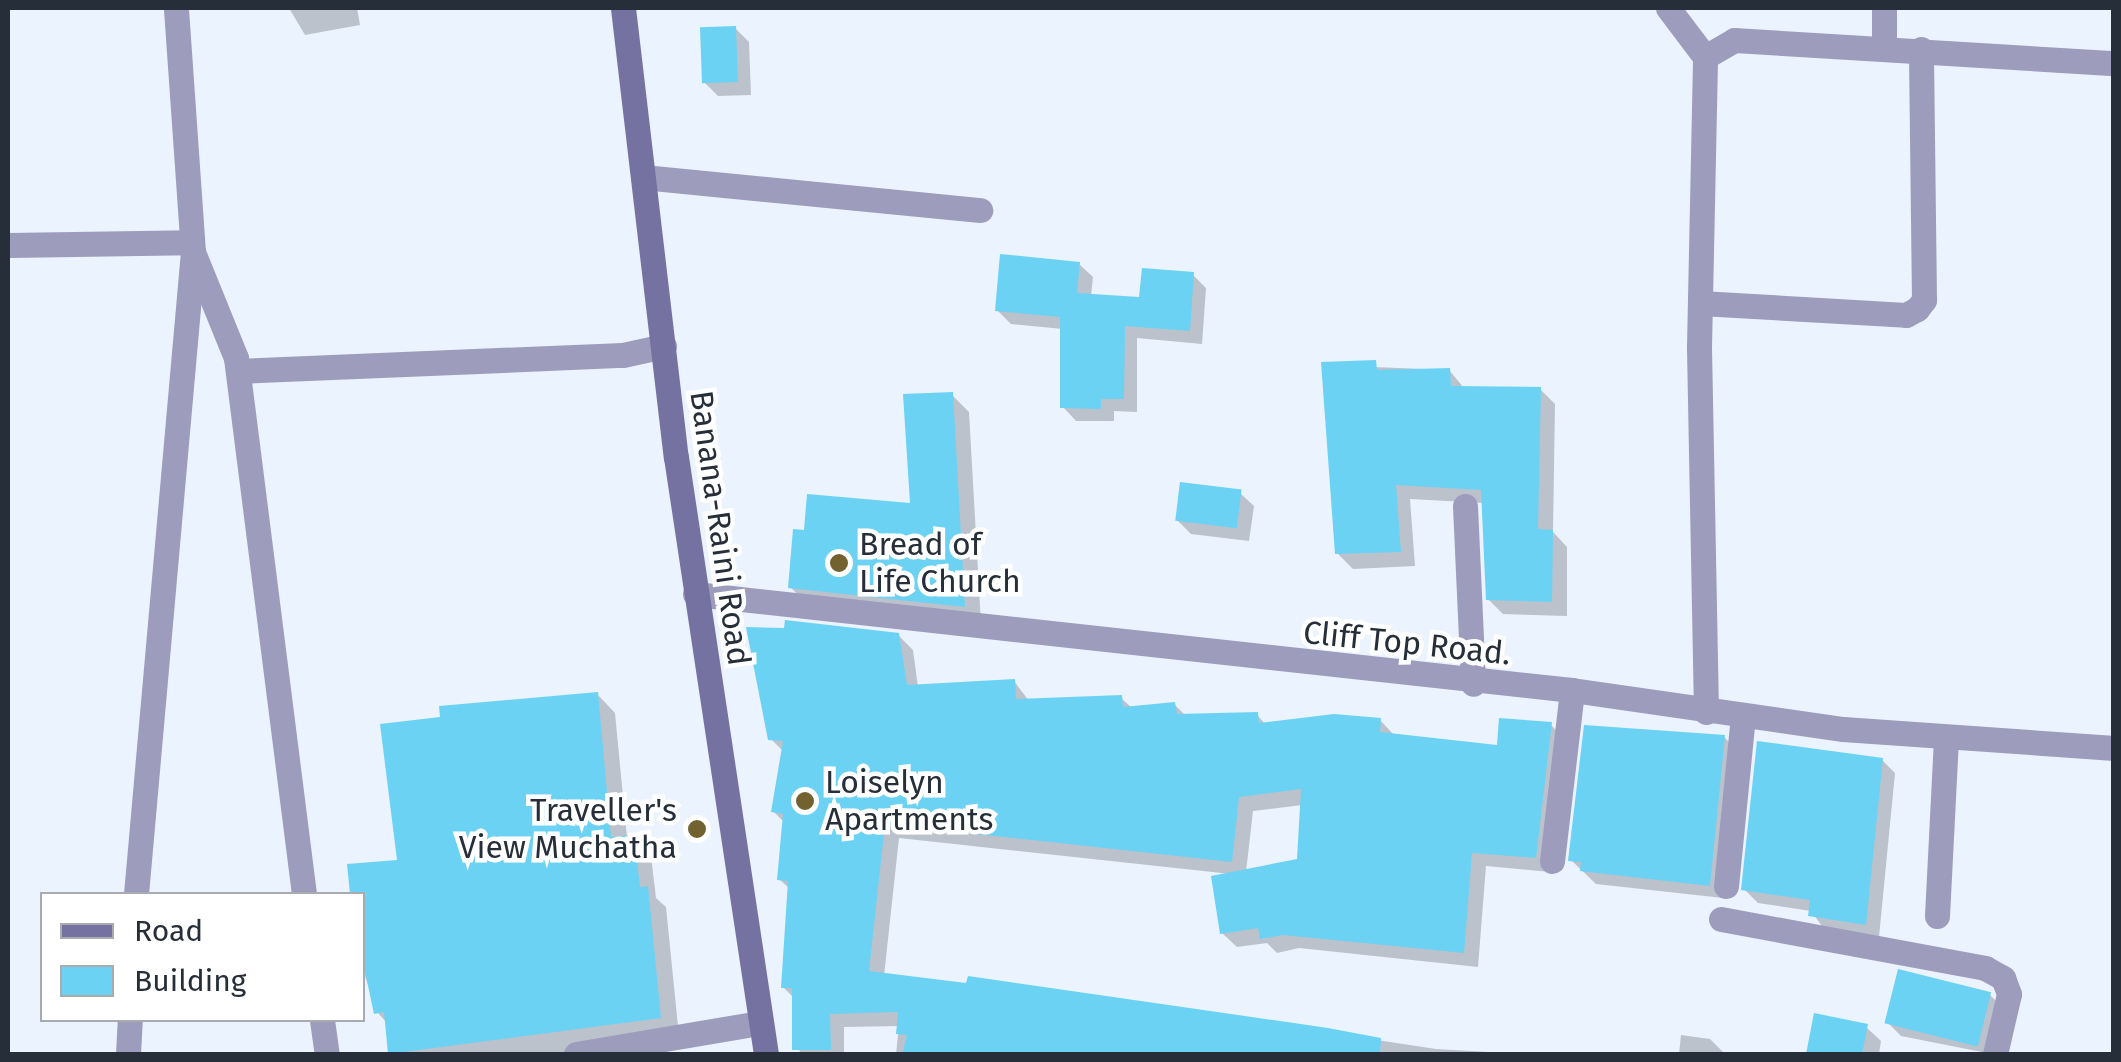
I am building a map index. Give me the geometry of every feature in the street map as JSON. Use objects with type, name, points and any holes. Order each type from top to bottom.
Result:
[{"type":"main road","name":"Banana-Raini Road","points":[[623,8],[695,594],[766,1054]]},
{"type":"street","points":[[136,892],[191,247],[176,8]]},
{"type":"street","points":[[1668,8],[1705,57],[1700,304],[1706,712]]},
{"type":"street","points":[[1884,8],[1884,45]]},
{"type":"street","points":[[1705,57],[1734,40],[1884,45],[2114,63]]},
{"type":"street","points":[[1700,304],[1906,315],[1917,310],[1924,300],[1922,49]]},
{"type":"street","points":[[643,177],[980,210]]},
{"type":"street","points":[[8,245],[191,247]]},
{"type":"street","points":[[191,247],[238,370],[304,892]]},
{"type":"street","points":[[238,370],[606,356],[664,346]]},
{"type":"street","points":[[1465,506],[1473,684]]},
{"type":"street","name":"Cliff Top Road.","points":[[695,594],[1473,684],[1572,690],[1706,712],[2114,748]]},
{"type":"street","points":[[1552,861],[1572,690]]},
{"type":"street","points":[[1726,886],[1743,716]]},
{"type":"street","points":[[1937,916],[1946,736]]},
{"type":"street","points":[[1720,919],[1985,968],[2003,978],[2009,994],[1995,1054]]},
{"type":"street","points":[[128,1054],[130,1022]]},
{"type":"street","points":[[322,1022],[327,1054]]},
{"type":"street","points":[[576,1054],[759,1022]]},
{"type":"building","points":[[736,26],[738,82],[702,83],[700,27]]},
{"type":"building","points":[[1000,254],[1080,262],[1077,293],[1139,297],[1142,268],[1194,272],[1190,331],[1125,326],[1124,399],[1101,399],[1101,409],[1060,408],[1060,317],[995,311]]},
{"type":"building","points":[[1376,360],[1377,370],[1450,368],[1451,386],[1541,387],[1538,529],[1553,530],[1552,602],[1486,600],[1481,490],[1396,485],[1401,552],[1335,554],[1321,362]]},
{"type":"building","points":[[953,392],[965,607],[788,588],[793,529],[804,530],[807,494],[910,503],[903,394]]},
{"type":"building","points":[[1180,482],[1242,490],[1237,528],[1175,521]]},
{"type":"building","points":[[785,620],[899,633],[907,685],[1015,679],[1016,699],[1122,695],[1123,707],[1175,702],[1177,714],[1258,712],[1259,723],[1334,714],[1381,718],[1380,732],[1497,745],[1499,718],[1552,722],[1536,858],[1472,853],[1464,953],[1283,935],[1260,939],[1258,928],[1220,934],[1211,876],[1297,859],[1301,789],[1239,797],[1232,862],[885,824],[869,971],[966,983],[968,976],[1328,1028],[1381,1038],[1380,1054],[902,1054],[907,1035],[896,1034],[898,1012],[830,1014],[831,1050],[792,1050],[792,988],[781,988],[788,881],[777,880],[783,814],[771,812],[783,741],[768,740],[746,627],[784,628]]},
{"type":"building","points":[[598,692],[611,837],[634,835],[640,887],[648,886],[661,1018],[388,1054],[384,1012],[374,1014],[365,971],[365,892],[350,892],[347,864],[397,860],[380,724],[440,717],[439,706]]},
{"type":"building","points":[[1584,725],[1725,735],[1710,886],[1580,871],[1581,862],[1568,861]]},
{"type":"building","points":[[1757,741],[1883,758],[1866,925],[1808,916],[1810,900],[1741,890]]},
{"type":"building","points":[[1898,969],[1991,992],[1978,1047],[1884,1023]]},
{"type":"building","points":[[1814,1013],[1868,1024],[1862,1054],[1806,1054]]},
{"type":"place","name":"Bread of Life Church","points":[[839,563]]},
{"type":"place","name":"Loiselyn Apartments","points":[[805,801]]},
{"type":"place","name":"Traveller's View Muchatha","points":[[697,829]]}]
